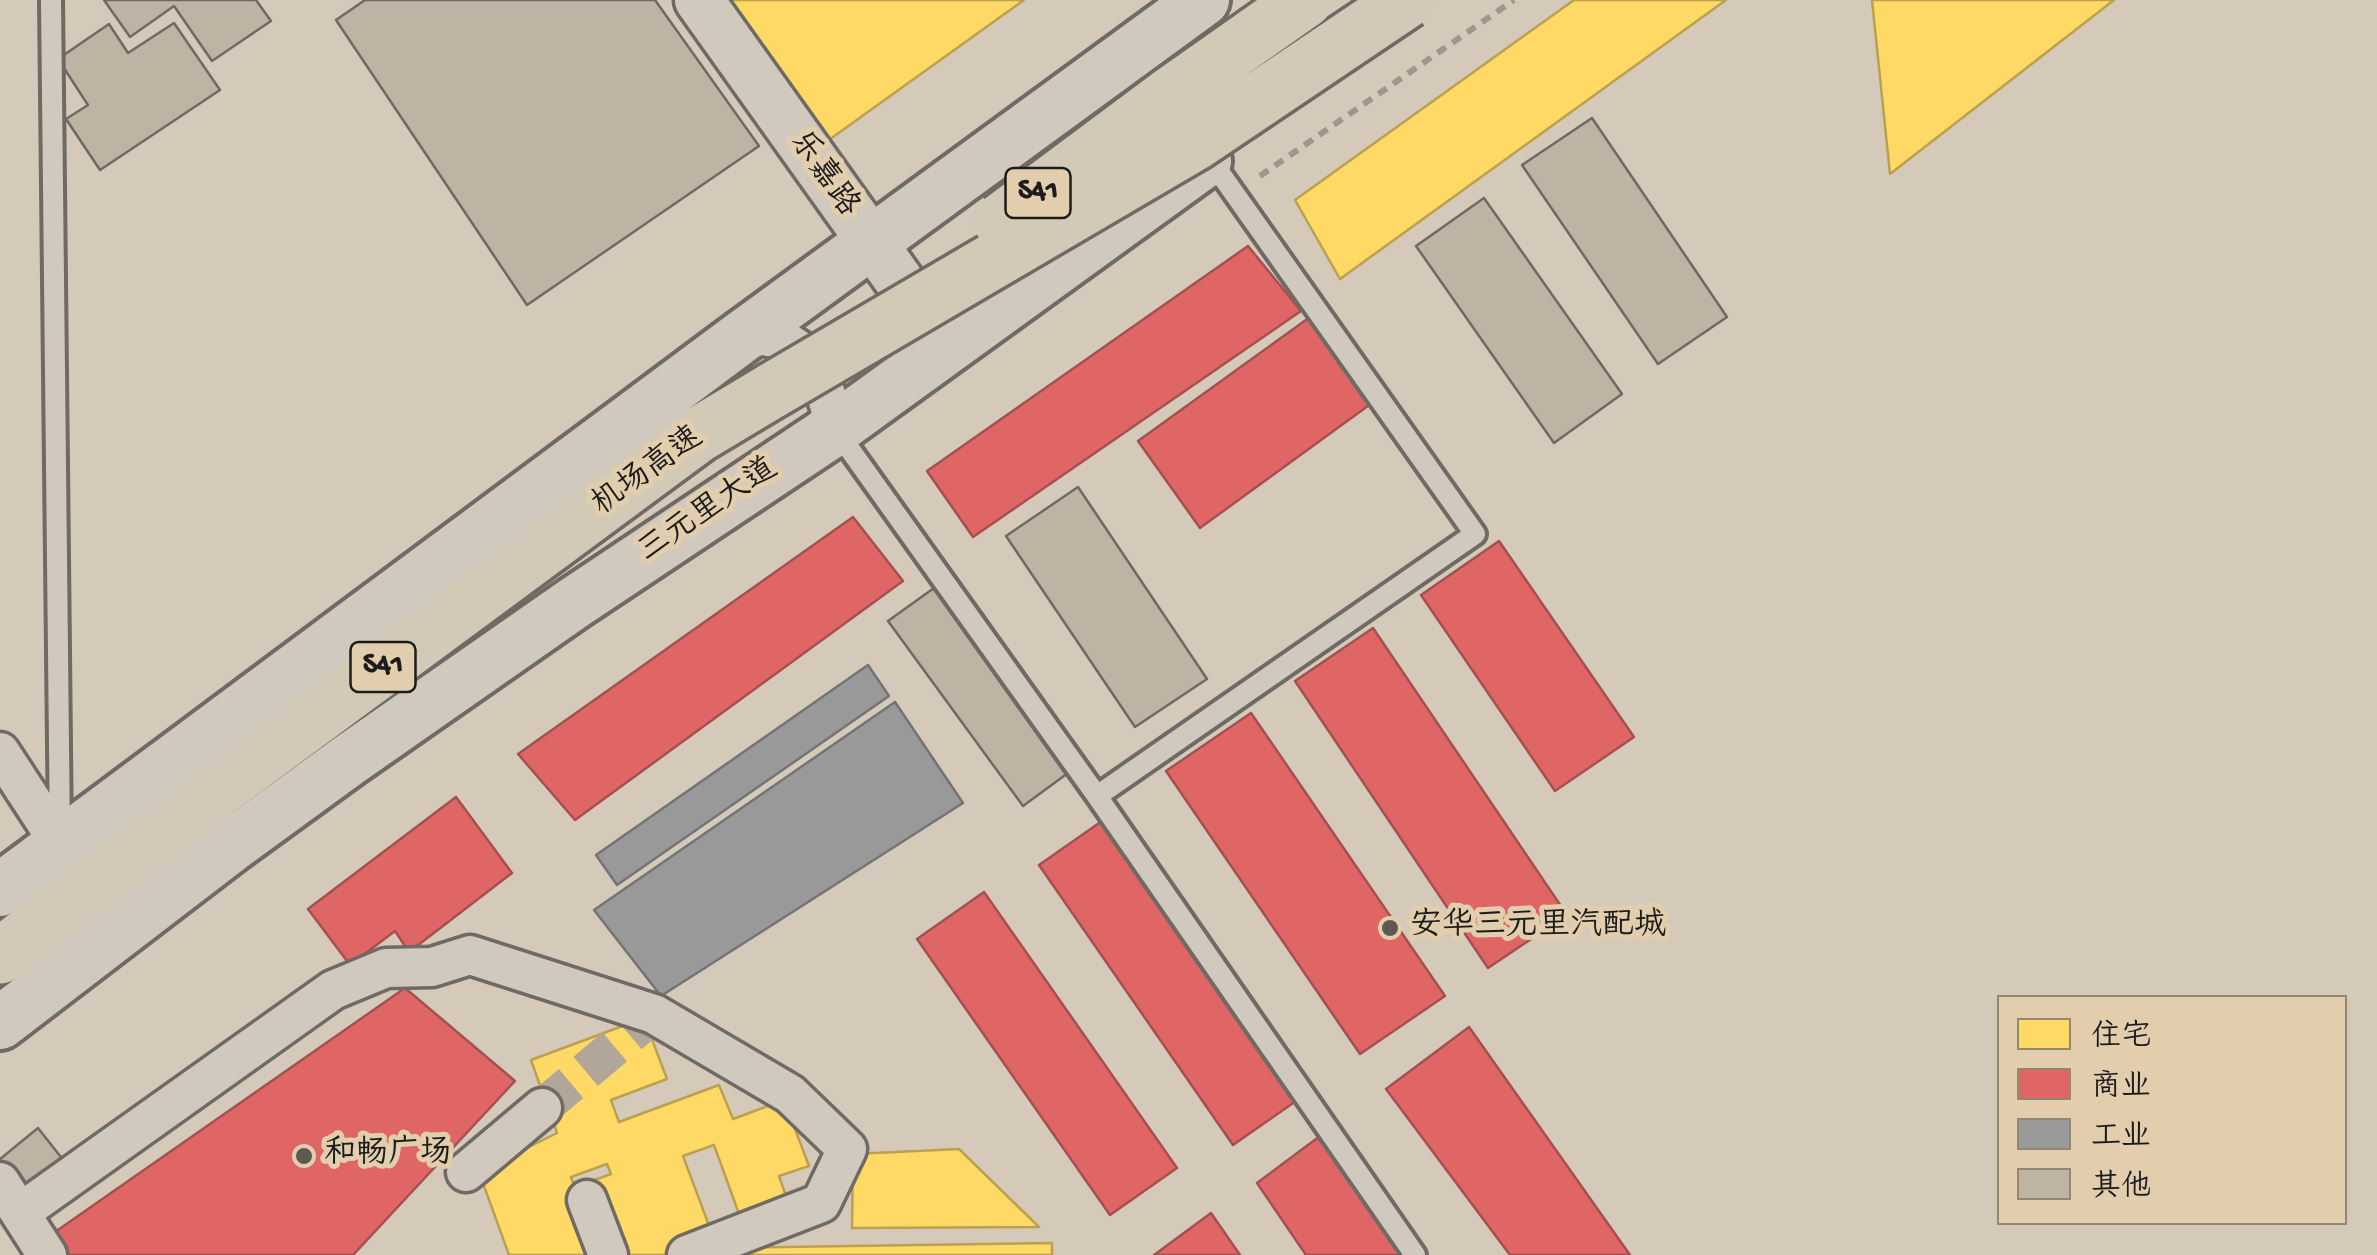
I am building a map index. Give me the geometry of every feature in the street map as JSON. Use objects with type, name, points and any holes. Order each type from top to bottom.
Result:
[{"type":"highway","name":"机场高速","points":[[0,956],[216,790],[698,435],[773,390],[1170,95],[1305,0]]},
{"type":"highway","points":[[773,390],[1196,142],[1407,0]]},
{"type":"main road","name":"三元里大道","points":[[0,1023],[230,846],[528,634],[828,434],[948,348],[1222,176],[1418,0]]},
{"type":"main road","points":[[0,890],[871,243],[1182,6]]},
{"type":"street","name":"乐嘉路","points":[[699,0],[948,348]]},
{"type":"street","points":[[739,338],[764,336],[784,340],[802,352],[823,384],[832,414],[828,434]]},
{"type":"street","points":[[0,752],[60,844]]},
{"type":"street","points":[[47,1255],[10,1197],[333,990],[386,968],[432,968],[470,955],[654,1014],[790,1094],[847,1149],[822,1203],[687,1255]]},
{"type":"street","points":[[466,1172],[542,1108]]},
{"type":"street","points":[[587,1200],[608,1255]]},
{"type":"lane","points":[[51,0],[60,844]]},
{"type":"lane","points":[[1097,796],[1475,534],[1222,176]]},
{"type":"lane","points":[[828,434],[1097,796],[1416,1255]]},
{"type":"path","points":[[1222,176],[1514,0]]},
{"type":"building: 住宅","points":[[724,0],[1024,0],[826,142]]},
{"type":"building: 住宅","points":[[1574,0],[1726,0],[1340,279],[1295,200]]},
{"type":"building: 住宅","points":[[1872,0],[2114,0],[1890,174]]},
{"type":"building: 住宅","points":[[644,1018],[667,1079],[611,1100],[619,1122],[719,1085],[733,1119],[784,1100],[809,1166],[779,1176],[786,1196],[739,1214],[714,1145],[683,1156],[714,1239],[672,1255],[616,1255],[589,1182],[611,1174],[607,1164],[571,1177],[600,1255],[509,1255],[479,1172],[557,1133],[531,1060]]},
{"type":"building: 住宅","points":[[959,1149],[1039,1227],[852,1228],[853,1154]]},
{"type":"building: 住宅","points":[[1052,1243],[1052,1255],[717,1255],[717,1248]]},
{"type":"building: 商业","points":[[1248,246],[1301,311],[973,537],[927,471]]},
{"type":"building: 商业","points":[[1310,317],[1372,403],[1200,528],[1138,441]]},
{"type":"building: 商业","points":[[853,517],[903,581],[575,820],[518,754]]},
{"type":"building: 商业","points":[[1499,541],[1634,737],[1555,791],[1421,595]]},
{"type":"building: 商业","points":[[1373,628],[1567,915],[1488,968],[1295,681]]},
{"type":"building: 商业","points":[[1251,713],[1445,996],[1360,1054],[1166,771]]},
{"type":"building: 商业","points":[[456,797],[512,873],[409,952],[395,931],[350,965],[308,909]]},
{"type":"building: 商业","points":[[1102,821],[1296,1101],[1233,1145],[1039,865]]},
{"type":"building: 商业","points":[[984,892],[1177,1168],[1110,1215],[917,939]]},
{"type":"building: 商业","name":"和畅广场","points":[[405,988],[515,1081],[353,1255],[68,1255],[55,1232]]},
{"type":"building: 商业","points":[[1469,1027],[1630,1255],[1510,1255],[1386,1089]]},
{"type":"building: 商业","points":[[1320,1136],[1400,1255],[1306,1255],[1257,1183]]},
{"type":"building: 商业","points":[[1211,1213],[1240,1255],[1154,1255]]},
{"type":"building: 工业","points":[[868,665],[889,696],[617,885],[596,855]]},
{"type":"building: 工业","points":[[895,702],[963,803],[661,996],[594,910]]},
{"type":"building: 其他","points":[[104,0],[256,0],[271,21],[212,61],[174,6],[130,37]]},
{"type":"building: 其他","points":[[365,0],[655,0],[759,146],[527,305],[336,20]]},
{"type":"building: 其他","points":[[174,23],[220,90],[100,170],[66,119],[88,105],[58,59],[109,24],[128,53]]},
{"type":"building: 其他","points":[[1592,118],[1727,317],[1658,364],[1522,165]]},
{"type":"building: 其他","points":[[1484,198],[1622,394],[1554,443],[1416,246]]},
{"type":"building: 其他","points":[[1078,487],[1207,679],[1135,727],[1006,536]]},
{"type":"building: 其他","points":[[934,588],[1068,773],[1023,806],[888,621]]},
{"type":"building: 其他","points":[[38,1128],[64,1161],[0,1212],[0,1159]]},
{"type":"tunnel","points":[[542,1108],[654,1014]]},
{"type":"place","name":"安华三元里汽配城","points":[[1390,928]]},
{"type":"place","name":"和畅广场","points":[[304,1156]]}]
